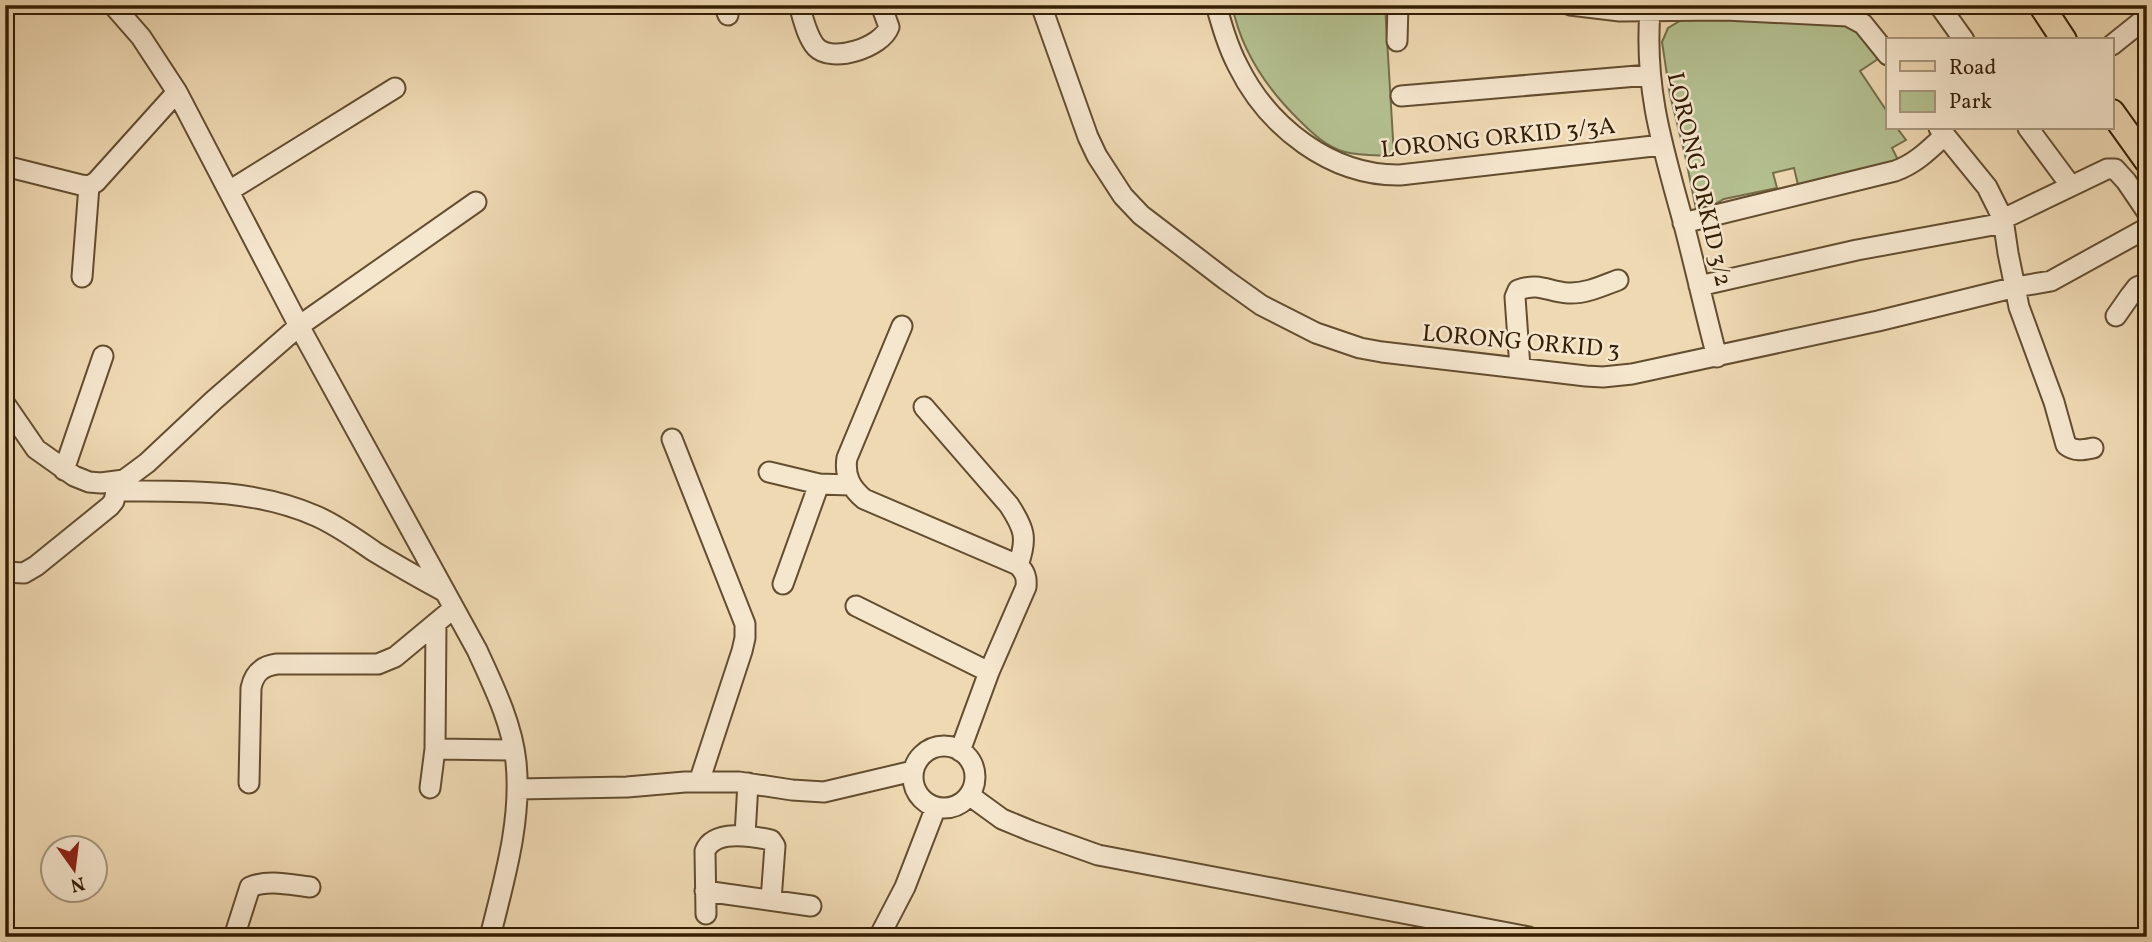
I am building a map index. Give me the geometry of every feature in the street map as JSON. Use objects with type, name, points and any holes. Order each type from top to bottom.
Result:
[{"type":"main road","points":[[2041,5],[2063,38]]},
{"type":"main road","points":[[2114,115],[2147,161]]},
{"type":"street","points":[[113,5],[141,37],[177,92],[299,326],[450,600],[491,681],[510,732],[517,789],[516,818],[490,937]]},
{"type":"street","points":[[799,5],[816,48],[829,55],[861,49],[881,40],[889,27],[881,5]]},
{"type":"street","name":"LORONG ORKID 3","points":[[1041,5],[1088,137],[1123,196],[1141,215],[1261,305],[1316,333],[1360,348],[1417,357],[1603,377],[1632,374],[1946,305],[2015,287],[2039,285],[2062,276],[2147,228]]},
{"type":"street","name":"LORONG ORKID 3/3A","points":[[1216,5],[1238,67],[1265,107],[1285,128],[1324,156],[1353,170],[1380,175],[1400,175],[1662,145]]},
{"type":"street","points":[[1397,41],[1398,5]]},
{"type":"street","points":[[1570,5],[1650,11],[1725,7],[1848,16],[1863,24],[1886,53]]},
{"type":"street","points":[[1939,5],[1963,38]]},
{"type":"street","name":"LORONG ORKID 3/2","points":[[1650,11],[1648,37],[1651,94],[1717,357]]},
{"type":"street","points":[[2114,44],[2145,24]]},
{"type":"street","points":[[1401,96],[1649,75]]},
{"type":"street","points":[[229,191],[395,88]]},
{"type":"street","points":[[5,166],[89,186],[96,182],[177,92]]},
{"type":"street","points":[[2029,130],[2071,186]]},
{"type":"street","points":[[1683,223],[1907,167],[1919,159],[1942,132],[1987,187],[2004,221],[2019,307],[2054,402],[2066,445],[2079,450],[2093,448]]},
{"type":"street","points":[[1699,286],[1857,250],[2004,221],[2107,169],[2115,169],[2147,212]]},
{"type":"street","points":[[82,277],[89,186]]},
{"type":"street","points":[[5,572],[24,573],[36,566],[110,506],[117,486],[147,463],[299,326],[476,202]]},
{"type":"street","points":[[1520,368],[1515,297],[1518,290],[1529,286],[1544,286],[1571,293],[1591,290],[1618,280]]},
{"type":"street","points":[[2116,316],[2137,288],[2147,285]]},
{"type":"street","points":[[902,326],[847,458],[845,468],[850,485],[864,499],[1018,565],[1025,571],[1026,587],[989,672],[960,751]]},
{"type":"street","points":[[64,470],[103,356]]},
{"type":"street","points":[[5,404],[36,449],[64,470],[89,482],[205,491],[278,503],[300,510],[338,527],[450,600]]},
{"type":"street","points":[[924,407],[1009,505],[1020,522],[1024,548],[1018,565]]},
{"type":"street","points":[[672,439],[745,624],[742,652],[699,782]]},
{"type":"street","points":[[769,472],[819,484],[850,485]]},
{"type":"street","points":[[783,584],[819,484]]},
{"type":"street","points":[[249,783],[251,688],[253,680],[262,668],[277,664],[378,664],[387,661],[436,623],[450,600]]},
{"type":"street","points":[[856,606],[989,672]]},
{"type":"street","points":[[430,788],[435,749],[436,623]]},
{"type":"street","points":[[951,747],[968,758],[973,767],[973,786],[968,795],[953,807],[936,807],[925,802],[917,793],[913,783],[914,771],[923,754],[932,749],[951,747]]},
{"type":"street","points":[[435,749],[513,750]]},
{"type":"street","points":[[517,789],[627,787],[699,782],[748,783],[824,792],[914,771]]},
{"type":"street","points":[[745,835],[748,783]]},
{"type":"street","points":[[968,795],[1002,819],[1098,855],[1529,937]]},
{"type":"street","points":[[879,937],[905,887],[936,807]]},
{"type":"street","points":[[706,914],[705,851],[708,844],[716,839],[745,835],[771,840],[775,846],[771,900]]},
{"type":"street","points":[[234,937],[250,887],[259,883],[310,887]]},
{"type":"street","points":[[705,891],[811,906]]},
{"type":"green space","points":[[1232,5],[1385,5],[1394,156],[1363,155],[1338,150],[1310,131],[1277,96],[1257,68],[1242,38]]},
{"type":"green space","points":[[1685,18],[1843,20],[1862,29],[1881,57],[1860,71],[1886,110],[1886,130],[1898,130],[1906,140],[1892,148],[1898,160],[1889,166],[1798,185],[1794,168],[1773,173],[1777,188],[1724,199],[1697,214],[1670,95],[1662,42],[1668,28]]}]
